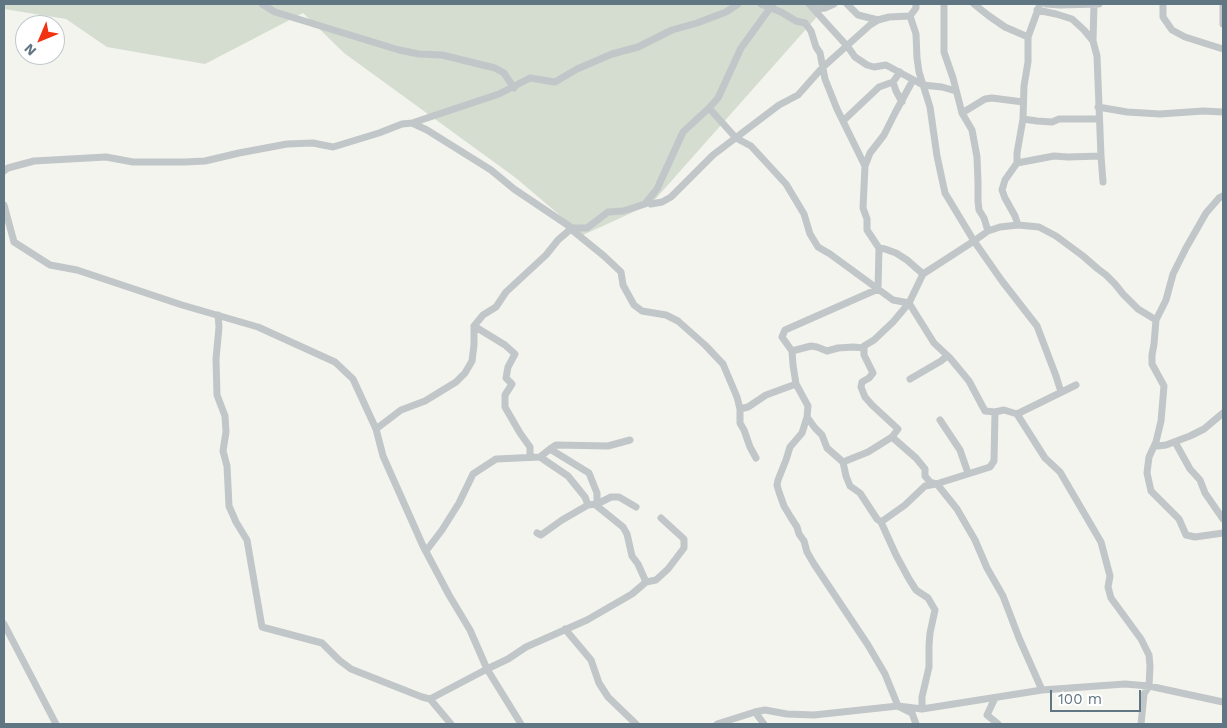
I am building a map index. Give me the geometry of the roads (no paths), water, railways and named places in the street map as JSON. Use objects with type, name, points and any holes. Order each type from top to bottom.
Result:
[{"type":"street","points":[[262,4],[275,12],[392,48],[419,54],[442,55],[495,68],[504,73],[514,88]]},
{"type":"street","points":[[4,171],[8,168],[34,161],[106,158],[133,162],[185,162],[205,161],[287,144],[313,143],[333,147],[402,124],[412,123],[478,102],[514,88],[530,78],[554,82],[577,69],[612,54],[638,46],[672,30],[697,24],[726,12],[738,4]]},
{"type":"street","points":[[761,4],[772,6],[796,22],[805,24],[811,31],[816,47],[820,52],[825,79],[864,166]]},
{"type":"street","points":[[809,4],[816,8],[825,8],[834,4]]},
{"type":"street","points":[[809,4],[855,56],[867,65],[874,67],[886,65],[923,85],[956,91]]},
{"type":"street","points":[[847,4],[858,15],[878,20]]},
{"type":"street","points":[[910,16],[916,8],[916,4]]},
{"type":"street","points":[[944,4],[944,52],[962,113],[972,130],[977,157],[979,210],[988,231]]},
{"type":"street","points":[[974,4],[1005,27],[1028,37]]},
{"type":"street","points":[[1046,4],[1099,4]]},
{"type":"street","points":[[1093,4],[1093,41],[1097,56],[1103,182]]},
{"type":"street","points":[[1163,4],[1162,17],[1172,30],[1185,37],[1223,48]]},
{"type":"street","points":[[1223,4],[1223,24]]},
{"type":"street","points":[[376,429],[402,410],[425,401],[456,382],[472,361],[474,326],[483,314],[496,306],[506,292],[572,228],[587,228],[608,212],[623,211],[645,204],[657,189],[683,132],[718,98],[741,48],[772,6]]},
{"type":"street","points":[[1018,225],[1002,190],[1005,180],[1017,163],[1028,62],[1028,37],[1039,7],[1072,19],[1093,41]]},
{"type":"street","points":[[651,204],[662,202],[671,197],[713,155],[778,105],[798,95],[822,68],[878,20],[889,17],[910,16]]},
{"type":"street","points":[[910,16],[916,34],[919,72],[930,107],[937,156],[945,193],[974,241],[1037,326],[1061,392]]},
{"type":"street","points":[[844,121],[880,87],[893,82],[900,72]]},
{"type":"street","points":[[878,289],[879,248],[867,230],[867,219],[862,208],[864,166],[870,153],[884,135],[913,80]]},
{"type":"street","points":[[893,82],[902,102]]},
{"type":"street","points":[[962,113],[985,99],[992,98],[1023,102]]},
{"type":"street","points":[[1098,107],[1127,112],[1160,114],[1203,111],[1223,112]]},
{"type":"street","points":[[709,108],[736,138],[751,146],[786,184],[804,214],[810,234],[818,247],[893,300],[909,303],[934,343],[969,381],[985,411],[995,412],[1004,410],[1017,414],[1044,458],[1060,472],[1101,542],[1110,576],[1108,587],[1110,598],[1141,639],[1149,655],[1149,686],[1144,694],[1141,724]]},
{"type":"street","points":[[1023,119],[1052,122],[1059,119],[1099,118]]},
{"type":"street","points":[[412,123],[427,130],[491,170],[514,189],[572,228],[621,272],[623,285],[634,305],[642,312],[666,315],[678,320],[705,345],[723,364],[737,397],[740,409],[740,423],[756,458]]},
{"type":"street","points":[[1017,163],[1054,156],[1101,156]]},
{"type":"street","points":[[1223,196],[1219,198],[1206,214],[1186,248],[1173,274],[1166,300],[1156,320],[1152,364],[1164,386],[1161,420],[1156,442],[1149,457],[1147,472],[1151,492],[1179,519],[1186,535],[1195,537],[1223,533]]},
{"type":"street","points":[[4,205],[14,242],[50,265],[77,270],[182,305],[258,327],[335,362],[353,379],[376,429],[383,456],[426,550],[449,595],[470,630],[487,669],[522,724]]},
{"type":"street","points":[[843,462],[868,452],[892,437],[898,429],[865,397],[861,387],[862,382],[873,373],[864,355],[864,346],[874,340],[893,322],[909,303],[923,274],[988,231],[1000,227],[1018,225],[1038,227],[1056,236],[1106,274],[1138,309],[1156,320]]},
{"type":"street","points":[[879,248],[907,260],[923,274]]},
{"type":"street","points":[[878,289],[785,330],[782,337],[792,351],[796,384],[808,406],[808,417],[802,433],[790,447],[777,485],[784,506],[797,527],[814,564],[868,645],[884,674],[898,706],[912,713],[916,724]]},
{"type":"street","points":[[218,315],[217,394],[225,416],[226,432],[223,451],[227,466],[229,506],[236,522],[248,540],[262,627],[322,643],[351,669],[430,699],[451,724]]},
{"type":"street","points":[[474,326],[515,354],[508,367],[506,378],[512,384],[505,395],[504,407],[530,447],[530,457]]},
{"type":"street","points":[[792,351],[811,346],[827,351],[838,348],[864,348]]},
{"type":"street","points":[[910,379],[947,356]]},
{"type":"street","points":[[740,409],[748,407],[766,395],[796,384]]},
{"type":"street","points":[[1017,414],[1076,385]]},
{"type":"street","points":[[881,522],[905,505],[925,486],[990,467],[994,461],[995,412]]},
{"type":"street","points":[[1156,442],[1158,446],[1175,442],[1204,429],[1223,413]]},
{"type":"street","points":[[808,417],[822,435],[827,448],[843,462],[850,486],[860,493],[881,522],[896,555],[916,590],[928,598],[935,610],[930,633],[929,666],[922,697],[922,709]]},
{"type":"street","points":[[940,420],[960,450],[968,473]]},
{"type":"street","points":[[892,437],[916,458],[925,469],[925,476],[930,482],[937,484],[957,509],[1003,596],[1042,690]]},
{"type":"street","points":[[426,550],[442,530],[459,503],[472,474],[496,459],[540,456],[556,445],[608,446],[630,440]]},
{"type":"street","points":[[1175,442],[1190,469],[1200,480],[1223,519]]},
{"type":"street","points":[[550,450],[589,473],[597,493],[598,506],[623,527],[629,540],[632,556],[646,582]]},
{"type":"street","points":[[540,456],[568,476],[588,505]]},
{"type":"street","points":[[537,533],[541,535],[588,505],[597,504],[611,497],[619,498],[636,507]]},
{"type":"street","points":[[430,699],[526,648],[587,620],[632,594],[646,582],[656,580],[668,569],[684,548],[684,539],[661,518]]},
{"type":"street","points":[[4,624],[56,724]]},
{"type":"street","points":[[565,629],[590,660],[599,684],[608,697],[636,724]]},
{"type":"street","points":[[717,724],[765,710],[787,714],[814,715],[898,706],[922,709],[1042,690],[1125,684],[1149,686],[1223,702]]},
{"type":"street","points":[[995,698],[987,715],[998,724]]},
{"type":"street","points":[[755,712],[764,724]]}]
